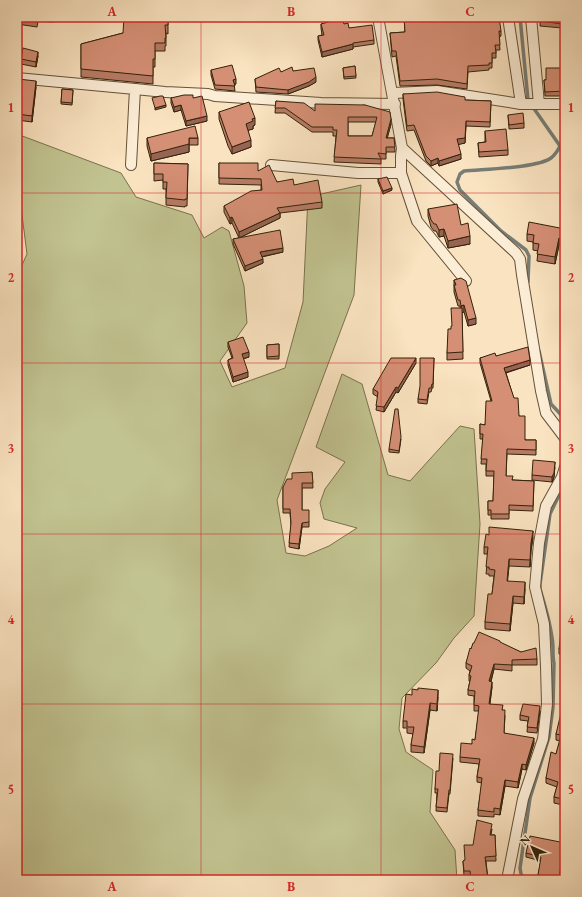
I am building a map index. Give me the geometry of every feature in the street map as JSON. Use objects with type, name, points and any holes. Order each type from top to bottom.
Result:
[{"type":"street","points":[[378,17],[402,148],[401,173],[417,221],[466,281]]},
{"type":"street","points":[[508,17],[530,104]]},
{"type":"street","points":[[530,104],[531,17]]},
{"type":"street","points":[[17,78],[165,92],[208,94],[215,96],[313,102],[395,104]]},
{"type":"street","points":[[131,165],[135,89]]},
{"type":"street","points":[[393,93],[437,91],[530,104],[565,104]]},
{"type":"street","points":[[402,148],[516,253],[520,259],[541,391],[546,413],[565,438]]},
{"type":"street","points":[[271,165],[358,174],[401,173]]},
{"type":"street","points":[[507,880],[523,800],[543,739],[547,704],[544,624],[535,587],[539,543],[546,506],[562,478],[565,467]]},
{"type":"green space","points":[[17,134],[121,173],[136,197],[192,215],[204,238],[222,227],[229,231],[244,286],[247,323],[220,361],[232,387],[285,368],[303,302],[308,197],[361,185],[354,295],[277,500],[286,553],[305,556],[329,546],[357,528],[324,519],[320,503],[325,489],[345,462],[316,447],[342,374],[362,384],[388,475],[410,481],[460,426],[474,429],[480,524],[474,616],[454,638],[436,663],[402,698],[399,729],[406,752],[433,770],[430,812],[455,850],[457,880],[17,880],[17,276],[27,254],[17,176]]},
{"type":"building","points":[[17,17],[38,17],[37,21],[17,19]]},
{"type":"building","points":[[124,17],[168,17],[168,25],[165,25],[165,43],[155,43],[153,76],[81,69],[81,44],[123,33]]},
{"type":"building","points":[[404,17],[499,17],[501,31],[499,31],[500,45],[495,45],[496,53],[492,53],[492,63],[489,63],[489,65],[468,66],[467,84],[437,79],[400,81],[396,51],[392,51],[390,33],[405,32]]},
{"type":"building","points":[[540,17],[565,17],[565,28],[562,27],[563,24],[540,21]]},
{"type":"building","points":[[342,18],[344,24],[348,23],[349,28],[372,25],[374,40],[353,43],[322,52],[318,36],[324,35],[321,24]]},
{"type":"building","points":[[23,48],[38,52],[36,62],[21,59]]},
{"type":"building","points":[[232,65],[236,79],[233,80],[235,86],[215,85],[211,70]]},
{"type":"building","points":[[355,66],[356,76],[344,77],[343,68]]},
{"type":"building","points":[[292,67],[293,71],[314,68],[316,77],[309,82],[288,90],[256,87],[255,79],[279,68],[281,72]]},
{"type":"building","points":[[546,68],[565,68],[565,91],[545,92],[544,80],[546,80]]},
{"type":"building","points":[[18,79],[36,81],[32,116],[17,114]]},
{"type":"building","points":[[62,89],[73,90],[72,103],[61,102]]},
{"type":"building","points":[[437,92],[465,97],[465,100],[491,101],[490,122],[466,121],[465,138],[457,139],[461,154],[439,161],[438,158],[431,161],[426,156],[414,125],[407,126],[403,94]]},
{"type":"building","points":[[184,95],[193,95],[193,98],[202,96],[207,116],[186,121],[181,105],[174,107],[171,98]]},
{"type":"building","points":[[163,96],[166,105],[155,108],[152,98]]},
{"type":"building","points":[[276,101],[304,103],[315,111],[315,104],[365,105],[390,112],[391,119],[386,138],[394,138],[395,147],[386,147],[386,154],[378,153],[381,159],[334,157],[337,130],[333,130],[333,127],[312,127],[285,108],[275,108]],"holes":[[[348,117],[377,117],[372,136],[348,136]]]},
{"type":"building","points":[[249,102],[255,118],[252,119],[253,121],[246,124],[251,140],[232,147],[219,112]]},
{"type":"building","points":[[523,113],[524,123],[509,125],[508,115]]},
{"type":"building","points":[[195,126],[198,138],[189,138],[189,144],[151,154],[147,138]]},
{"type":"building","points":[[506,129],[508,150],[479,152],[478,143],[486,142],[485,131]]},
{"type":"building","points":[[154,163],[188,164],[187,199],[166,198],[167,182],[163,182],[163,174],[154,174]]},
{"type":"building","points":[[219,163],[258,163],[258,171],[269,165],[277,182],[293,179],[294,185],[318,180],[322,202],[277,208],[280,213],[239,232],[232,217],[230,218],[224,206],[251,191],[262,190],[261,179],[219,178]]},
{"type":"building","points":[[387,177],[392,188],[383,191],[378,179]]},
{"type":"building","points":[[457,204],[461,225],[468,223],[470,236],[448,241],[444,229],[439,230],[436,224],[434,224],[431,220],[428,209]]},
{"type":"building","points":[[529,222],[565,229],[564,239],[559,238],[555,257],[537,254],[539,244],[533,243],[534,235],[527,234]]},
{"type":"building","points":[[280,230],[283,248],[260,252],[263,259],[245,266],[233,239]]},
{"type":"building","points":[[461,278],[466,281],[476,318],[468,320],[464,305],[461,306],[460,300],[458,300],[454,280]]},
{"type":"building","points":[[451,308],[462,308],[463,352],[447,353],[448,329],[451,329],[452,326]]},
{"type":"building","points":[[243,337],[249,352],[242,354],[248,372],[233,377],[228,360],[233,358],[228,342]]},
{"type":"building","points":[[279,344],[279,356],[267,357],[267,345]]},
{"type":"building","points":[[528,347],[530,360],[504,368],[514,398],[518,398],[519,416],[525,416],[525,440],[536,440],[536,450],[507,449],[506,476],[513,476],[512,480],[534,481],[533,506],[509,505],[509,514],[491,514],[491,510],[488,510],[488,501],[493,501],[494,471],[486,471],[487,459],[481,459],[483,434],[480,434],[480,424],[485,425],[486,401],[492,401],[480,358],[495,353],[496,356]]},
{"type":"building","points":[[391,358],[416,358],[398,388],[396,387],[384,407],[376,406],[378,392],[373,389]]},
{"type":"building","points":[[420,358],[434,358],[433,384],[431,388],[429,388],[427,400],[418,399],[420,386]]},
{"type":"building","points":[[395,409],[398,409],[401,437],[399,451],[389,449]]},
{"type":"building","points":[[533,460],[555,462],[552,477],[532,475]]},
{"type":"building","points":[[312,472],[313,483],[302,483],[302,510],[309,510],[309,522],[302,523],[299,544],[289,543],[291,523],[290,509],[283,509],[283,487],[287,479],[292,479],[292,473]]},
{"type":"building","points":[[489,527],[533,531],[530,560],[509,559],[507,581],[525,582],[524,597],[513,596],[510,624],[485,622],[488,594],[492,594],[495,570],[486,567],[488,547],[484,547],[486,534],[489,535]]},
{"type":"building","points":[[563,609],[565,609],[565,623]]},
{"type":"building","points":[[565,626],[565,650],[559,649],[561,631]]},
{"type":"building","points":[[479,632],[521,652],[536,648],[537,659],[512,660],[512,665],[494,664],[489,681],[492,682],[489,704],[503,705],[502,710],[505,710],[504,733],[534,738],[526,765],[522,764],[518,782],[505,780],[500,809],[494,808],[494,812],[478,810],[482,778],[477,777],[480,759],[460,757],[461,743],[472,744],[472,739],[475,740],[479,706],[474,705],[475,691],[468,690],[471,676],[469,675],[472,666],[466,663],[470,648],[471,649]]},
{"type":"building","points":[[418,688],[438,690],[437,704],[430,703],[424,747],[411,745],[414,727],[407,727],[407,721],[403,721],[406,694],[412,695],[412,689],[418,690]]},
{"type":"building","points":[[523,704],[540,706],[537,728],[527,727],[529,717],[520,715]]},
{"type":"building","points":[[561,713],[565,714],[565,792],[563,799],[554,797],[558,782],[546,778],[551,752],[556,754],[561,735],[556,734]]},
{"type":"building","points":[[440,753],[453,754],[447,808],[436,807],[438,789],[435,789],[436,771],[439,771]]},
{"type":"building","points":[[477,820],[492,824],[490,835],[495,835],[496,856],[485,857],[488,880],[471,880],[470,871],[464,871],[464,845],[473,845]]},
{"type":"building","points":[[530,836],[565,843],[565,861],[564,866],[561,865],[559,879],[538,875],[541,857],[526,853]]},
{"type":"waterway","points":[[520,17],[528,100],[560,146],[551,158],[544,161],[523,166],[464,171],[460,174],[457,182],[460,190],[501,231],[526,250],[529,256],[528,282]]},
{"type":"waterway","points":[[539,351],[551,404],[565,419]]},
{"type":"waterway","points":[[525,880],[521,874],[520,868],[530,798],[549,737],[553,707],[553,641],[540,584],[550,514],[565,483]]}]
